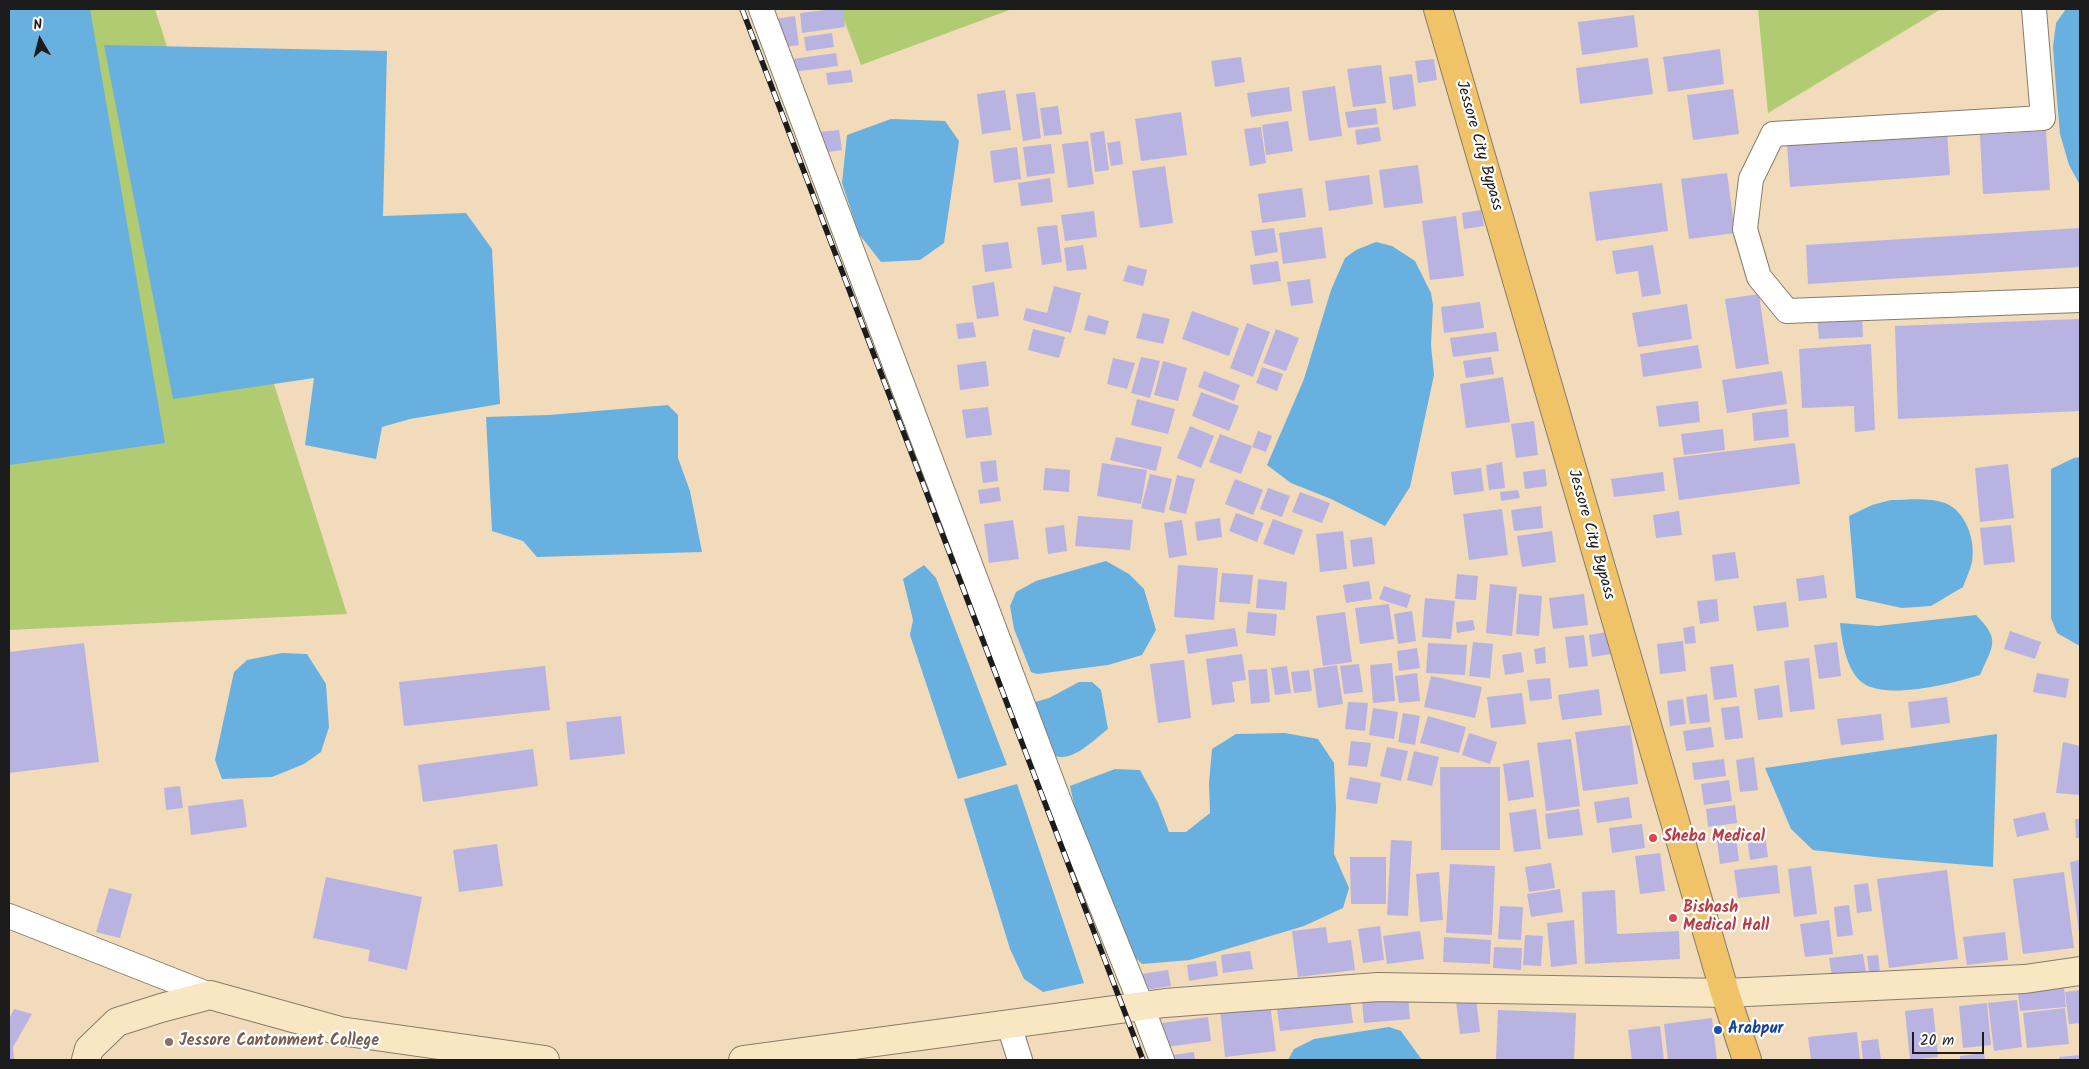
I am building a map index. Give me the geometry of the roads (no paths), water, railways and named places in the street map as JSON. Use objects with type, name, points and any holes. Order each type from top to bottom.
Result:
[{"type":"highway","name":"Jessore City Bypass","points":[[1438,9],[1746,1060]]},
{"type":"street","points":[[761,9],[1061,806],[1162,1060]]},
{"type":"street","points":[[2034,9],[2043,118],[1773,134],[1751,179],[1745,229],[1759,277],[1787,311],[2079,300]]},
{"type":"street","points":[[9,916],[210,995],[340,1031],[545,1060]]},
{"type":"street","points":[[743,1060],[1142,1007],[1378,987],[1725,993],[2025,978],[2080,971]]},
{"type":"street","points":[[86,1060],[89,1050],[117,1022],[210,995]]},
{"type":"street","points":[[1009,1025],[1020,1060]]},
{"type":"water","points":[[9,9],[90,9],[165,443],[9,465]]},
{"type":"water","points":[[2066,9],[2080,9],[2080,185],[2069,165],[2060,134],[2056,88],[2053,47],[2056,23]]},
{"type":"water","points":[[104,45],[387,51],[383,216],[466,213],[492,249],[500,404],[410,419],[382,427],[376,459],[305,445],[314,378],[173,399]]},
{"type":"water","points":[[891,119],[945,121],[959,141],[944,243],[920,260],[881,262],[859,234],[842,183],[847,135]]},
{"type":"water","points":[[1376,242],[1392,246],[1415,261],[1431,293],[1433,305],[1431,345],[1434,375],[1410,487],[1385,526],[1331,499],[1291,483],[1267,465],[1304,379],[1331,290],[1345,258],[1356,250]]},
{"type":"water","points":[[668,405],[678,415],[678,458],[690,491],[702,552],[537,557],[523,541],[492,531],[486,417],[549,415]]},
{"type":"water","points":[[2080,457],[2080,645],[2078,645],[2057,633],[2051,618],[2051,469]]},
{"type":"water","points":[[1925,499],[1945,503],[1959,513],[1968,528],[1973,554],[1963,587],[1931,606],[1902,608],[1856,598],[1849,516],[1872,505],[1891,500]]},
{"type":"water","points":[[1106,561],[1129,574],[1144,589],[1156,630],[1142,655],[1108,665],[1037,674],[1031,672],[1014,629],[1010,606],[1016,592],[1036,581]]},
{"type":"water","points":[[924,565],[936,578],[1007,765],[958,779],[910,635],[913,620],[903,579]]},
{"type":"water","points":[[1976,615],[1992,637],[1991,649],[1980,675],[1955,682],[1907,690],[1878,689],[1866,685],[1854,674],[1842,639],[1840,623],[1878,626]]},
{"type":"water","points":[[282,653],[307,654],[326,684],[329,727],[321,752],[304,764],[272,777],[222,779],[215,760],[234,672],[247,660]]},
{"type":"water","points":[[1079,682],[1092,682],[1101,690],[1108,729],[1074,754],[1065,757],[1057,756],[1049,751],[1042,741],[1035,702],[1049,698]]},
{"type":"water","points":[[1285,733],[1318,739],[1334,763],[1336,808],[1334,854],[1349,888],[1343,908],[1304,926],[1190,960],[1142,964],[1129,951],[1079,827],[1070,786],[1115,769],[1140,770],[1158,803],[1169,832],[1186,832],[1210,813],[1209,783],[1212,749],[1236,734]]},
{"type":"water","points":[[1997,734],[1993,867],[1813,850],[1791,829],[1765,768]]},
{"type":"water","points":[[1017,784],[1084,983],[1043,992],[1024,979],[1010,949],[964,799]]},
{"type":"water","points":[[1389,1027],[1401,1031],[1422,1060],[1288,1060],[1294,1049],[1314,1039]]},
{"type":"railway","points":[[742,9],[1143,1060]]},
{"type":"place","name":"Sheba Medical","points":[[1653,838]]},
{"type":"place","name":"Bishash Medical Hall","points":[[1673,918]]},
{"type":"place","name":"Arabpur","points":[[1718,1030]]},
{"type":"place","name":"Jessore Cantonment College","points":[[169,1042]]}]
